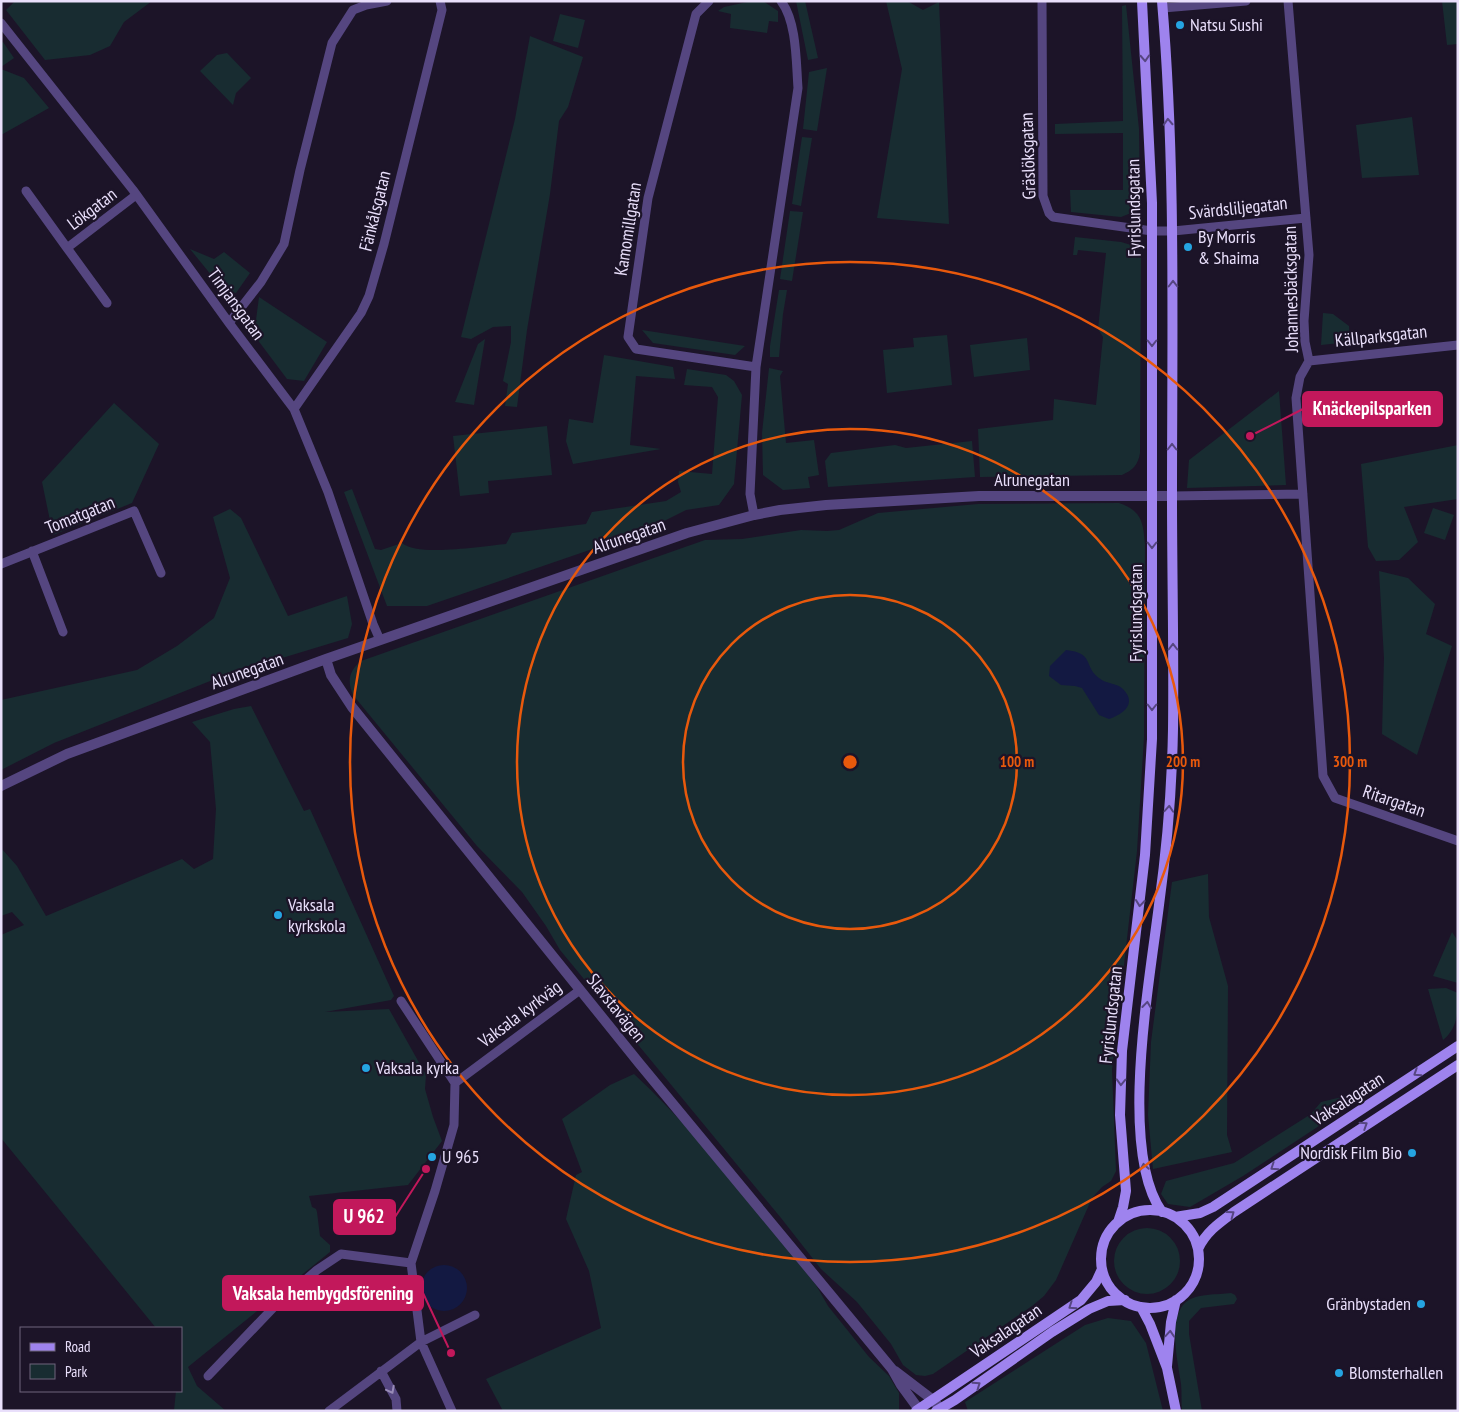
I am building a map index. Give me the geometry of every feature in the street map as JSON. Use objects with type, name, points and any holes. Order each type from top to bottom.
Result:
[{"type":"main road","name":"Fyrislundsgatan","points":[[1118,1222],[1126,1191],[1120,1114],[1122,1050],[1145,855],[1152,739],[1152,231],[1142,1]]},
{"type":"main road","name":"Fyrislundsgatan","points":[[1162,5],[1173,231],[1173,730],[1164,868],[1141,1050],[1140,1088],[1144,1169],[1153,1197],[1162,1212]]},
{"type":"main road","name":"Vaksalagatan","points":[[1175,1217],[1200,1212],[1213,1207],[1458,1046]]},
{"type":"main road","name":"Vaksalagatan","points":[[1198,1249],[1213,1227],[1234,1212],[1458,1065]]},
{"type":"main road","points":[[1153,1210],[1175,1217],[1190,1230],[1198,1249],[1198,1268],[1194,1280],[1187,1291],[1176,1300],[1159,1307],[1141,1307],[1125,1300],[1112,1290],[1102,1269],[1102,1248],[1108,1234],[1118,1222],[1134,1212],[1153,1210]]},
{"type":"main road","name":"Vaksalagatan","points":[[918,1410],[1081,1300],[1096,1282],[1102,1269]]},
{"type":"main road","name":"Vaksalagatan","points":[[939,1410],[1052,1332],[1090,1309],[1108,1301],[1125,1300]]},
{"type":"main road","points":[[1167,1368],[1171,1322],[1176,1300]]},
{"type":"main road","points":[[1141,1307],[1150,1324],[1167,1368],[1176,1411]]},
{"type":"street","points":[[229,323],[261,282],[284,244],[300,170],[332,43],[353,10],[366,5],[387,1]]},
{"type":"street","name":"Fänkålsgatan","points":[[294,409],[361,313],[369,296],[384,244],[442,10],[440,1]]},
{"type":"street","name":"Kamomillgatan","points":[[709,1],[696,14],[648,198],[628,337],[636,349],[756,367]]},
{"type":"street","points":[[754,515],[750,494],[756,367],[798,88],[793,38],[787,10],[781,1]]},
{"type":"street","name":"Gräslöksgatan","points":[[1042,1],[1043,196],[1049,212],[1054,217],[1062,219],[1152,231],[1173,231]]},
{"type":"street","points":[[1162,5],[1246,1]]},
{"type":"street","name":"Johannesbäcksgatan","points":[[1288,1],[1309,255],[1309,277],[1304,321],[1305,342],[1309,361],[1300,377],[1296,398],[1323,776],[1327,784]]},
{"type":"street","name":"Timjansgatan","points":[[1,23],[136,195],[294,409],[328,492],[380,640]]},
{"type":"street","name":"Lökgatan","points":[[26,192],[107,303]]},
{"type":"street","name":"Lökgatan","points":[[67,248],[136,195]]},
{"type":"street","name":"Svärdsliljegatan","points":[[1173,231],[1306,218]]},
{"type":"street","name":"Källparksgatan","points":[[1309,361],[1458,345]]},
{"type":"street","name":"Alrunegatan","points":[[1,786],[67,754],[326,659],[687,533],[754,515],[826,505],[979,496],[1303,494]]},
{"type":"street","name":"Tomatgatan","points":[[1,564],[134,511],[160,573]]},
{"type":"street","name":"Tomatgatan","points":[[32,552],[63,632]]},
{"type":"street","name":"Slavstavägen","points":[[326,659],[331,675],[352,707],[638,1063],[892,1369],[918,1410]]},
{"type":"street","name":"Ritargatan","points":[[1327,784],[1335,798],[1458,841]]},
{"type":"street","name":"Vaksala kyrkväg","points":[[455,1082],[580,990]]},
{"type":"street","points":[[401,1001],[455,1082],[454,1125],[411,1263],[421,1342],[452,1411]]},
{"type":"street","points":[[208,1376],[275,1306],[317,1270],[341,1254],[411,1263]]},
{"type":"street","points":[[329,1411],[421,1342],[475,1316]]},
{"type":"street","name":"Slavstavägen","points":[[892,1369],[933,1400],[939,1410]]},
{"type":"street","points":[[381,1371],[396,1399],[397,1411]]},
{"type":"green space","points":[[15,1],[152,1],[124,22],[110,46],[90,55],[45,60],[6,10]]},
{"type":"green space","points":[[752,1],[763,1],[778,11],[778,22],[769,21],[767,33],[730,28],[731,14],[718,11],[724,7]]},
{"type":"green space","points":[[796,1],[805,1],[818,58],[808,60]]},
{"type":"green space","points":[[886,1],[907,1],[923,10],[939,2],[949,224],[877,218],[902,69]]},
{"type":"green space","points":[[1442,1],[1458,1],[1458,44],[1447,45]]},
{"type":"green space","points":[[1126,5],[1139,129],[1140,203],[1131,213],[1121,217],[1071,212],[1070,190],[1123,190],[1123,133],[1055,134],[1055,124],[1123,121],[1122,6]]},
{"type":"green space","points":[[560,14],[585,20],[578,48],[553,41]]},
{"type":"green space","points":[[530,36],[583,57],[568,107],[559,121],[550,194],[527,330],[517,407],[505,406],[508,384],[503,381],[511,342],[511,326],[493,327],[471,339],[461,337],[515,119]]},
{"type":"green space","points":[[3,42],[14,58],[1,67],[1,43]]},
{"type":"green space","points":[[227,53],[251,78],[236,93],[233,105],[200,71],[217,55]]},
{"type":"green space","points":[[827,68],[817,131],[803,129],[809,72]]},
{"type":"green space","points":[[1,69],[24,78],[49,108],[1,135]]},
{"type":"green space","points":[[1412,117],[1419,175],[1362,178],[1356,125]]},
{"type":"green space","points":[[802,137],[812,138],[801,206],[792,204]]},
{"type":"green space","points":[[790,211],[803,212],[792,281],[780,279]]},
{"type":"green space","points":[[1075,237],[1121,242],[1131,245],[1141,258],[1140,453],[1138,461],[1132,469],[1122,475],[980,477],[978,429],[1053,420],[1054,399],[1096,405],[1103,337],[1098,329],[1106,253],[1078,250],[1077,255],[1073,255]]},
{"type":"green space","points":[[190,249],[214,259],[224,252],[250,273],[236,293],[225,292]]},
{"type":"green space","points":[[779,290],[787,290],[779,357],[770,357],[770,346]]},
{"type":"green space","points":[[259,297],[327,342],[304,381],[287,379],[254,335]]},
{"type":"green space","points":[[1323,313],[1333,314],[1349,326],[1350,342],[1321,345]]},
{"type":"green space","points":[[642,330],[745,346],[735,355],[653,343]]},
{"type":"green space","points":[[947,335],[952,385],[887,393],[883,350],[914,347],[913,338]]},
{"type":"green space","points":[[1027,338],[1030,370],[974,377],[970,345]]},
{"type":"green space","points":[[485,339],[474,405],[455,402],[478,344]]},
{"type":"green space","points":[[604,355],[673,367],[675,379],[636,376],[630,445],[661,449],[573,464],[566,441],[569,419],[593,423]]},
{"type":"green space","points":[[769,368],[783,371],[780,376],[786,443],[814,440],[819,475],[808,477],[810,488],[783,490],[763,475],[762,433]]},
{"type":"green space","points":[[687,369],[726,375],[734,381],[742,395],[734,484],[719,505],[686,510],[642,532],[427,606],[387,606],[344,492],[352,489],[375,549],[381,550],[402,543],[410,547],[436,550],[506,544],[512,533],[586,524],[592,512],[666,501],[681,492],[678,482],[679,471],[712,474],[718,397],[712,387],[684,385]]},
{"type":"green space","points":[[1279,391],[1286,485],[1187,488],[1189,460]]},
{"type":"green space","points":[[114,403],[159,444],[132,503],[53,535],[42,482]]},
{"type":"green space","points":[[547,426],[552,475],[488,481],[489,493],[460,496],[453,436]]},
{"type":"green space","points":[[972,441],[975,477],[828,487],[825,461],[831,453],[895,445],[906,448]]},
{"type":"green space","points":[[1458,445],[1458,499],[1404,507],[1418,542],[1399,560],[1376,561],[1368,547],[1361,464]]},
{"type":"green space","points":[[1119,503],[1127,506],[1140,518],[1145,544],[1144,737],[1137,851],[1112,1070],[1116,1171],[1111,1181],[1102,1187],[1092,1198],[1056,1280],[1044,1296],[933,1374],[925,1376],[916,1375],[903,1365],[891,1344],[857,1302],[821,1269],[560,950],[522,892],[477,846],[353,695],[350,676],[361,661],[705,540],[742,539],[801,530],[839,530],[878,513],[978,504]]},
{"type":"green space","points":[[1433,508],[1454,515],[1445,540],[1424,533]]},
{"type":"green space","points":[[230,509],[241,518],[288,616],[347,596],[352,624],[348,638],[259,665],[248,666],[54,743],[1,770],[1,700],[137,670],[177,646],[214,618],[230,578],[213,517]]},
{"type":"green space","points":[[1379,571],[1408,578],[1435,604],[1426,634],[1452,646],[1417,755],[1382,734],[1384,658]]},
{"type":"green space","points":[[251,706],[304,811],[310,809],[394,996],[391,1000],[325,1012],[389,1009],[426,1075],[425,1089],[442,1141],[408,1185],[309,1196],[312,1207],[317,1212],[320,1236],[330,1245],[330,1252],[188,1367],[197,1386],[226,1411],[174,1411],[176,1392],[182,1392],[182,1327],[155,1327],[1,1138],[1,935],[24,925],[12,912],[1,916],[1,848],[17,866],[46,916],[182,859],[194,869],[213,859],[216,809],[210,742],[192,722],[234,709]]},
{"type":"green space","points":[[1208,874],[1209,917],[1228,986],[1227,1135],[1232,1152],[1153,1169],[1148,1115],[1151,1042],[1172,882]]},
{"type":"green space","points":[[1452,932],[1458,941],[1458,983],[1433,976]]},
{"type":"green space","points":[[1446,988],[1458,993],[1458,1006],[1452,1030],[1443,1040],[1428,989]]},
{"type":"green space","points":[[634,1074],[683,1123],[729,1176],[816,1285],[828,1306],[869,1357],[889,1376],[899,1393],[899,1411],[503,1411],[486,1379],[601,1328],[589,1271],[566,1219],[576,1175],[582,1172],[562,1119],[610,1085]]},
{"type":"green space","points":[[1354,1094],[1360,1099],[1243,1176],[1190,1207],[1168,1204],[1161,1194],[1166,1181],[1234,1163],[1311,1114],[1321,1102]]},
{"type":"green space","points":[[1141,1228],[1153,1228],[1165,1233],[1175,1243],[1180,1255],[1178,1274],[1165,1289],[1153,1294],[1141,1294],[1129,1289],[1119,1279],[1114,1267],[1114,1255],[1119,1243],[1129,1233]]},
{"type":"green space","points":[[1231,1293],[1237,1299],[1234,1304],[1201,1308],[1189,1321],[1189,1334],[1202,1411],[1182,1411],[1181,1384],[1175,1341],[1175,1329],[1180,1309],[1186,1302],[1196,1297]]},
{"type":"green space","points":[[1108,1318],[1131,1321],[1146,1343],[1163,1411],[968,1411],[965,1402],[1085,1325]]},
{"type":"shaded area","points":[[1066,650],[1081,654],[1099,678],[1123,689],[1129,699],[1129,704],[1123,712],[1109,719],[1099,715],[1082,688],[1061,685],[1049,676],[1050,666]]},
{"type":"shaded area","points":[[444,1265],[457,1269],[463,1275],[467,1288],[463,1301],[457,1307],[444,1311],[431,1307],[425,1301],[421,1288],[425,1275],[431,1269]]},
{"type":"place","name":"Natsu Sushi","points":[[1180,25]]},
{"type":"place","name":"By Morris & Shaima","points":[[1188,247]]},
{"type":"place","name":"Knäckepilsparken","points":[[1250,436]]},
{"type":"place","name":"Vaksala kyrkskola","points":[[278,915]]},
{"type":"place","name":"Vaksala kyrka","points":[[366,1068]]},
{"type":"place","name":"Nordisk Film Bio","points":[[1412,1153]]},
{"type":"place","name":"U 965","points":[[432,1157]]},
{"type":"place","name":"U 962","points":[[426,1169]]},
{"type":"place","name":"Gränbystaden","points":[[1421,1304]]},
{"type":"place","name":"Vaksala hembygdsförening","points":[[451,1353]]},
{"type":"place","name":"Blomsterhallen","points":[[1339,1373]]}]
